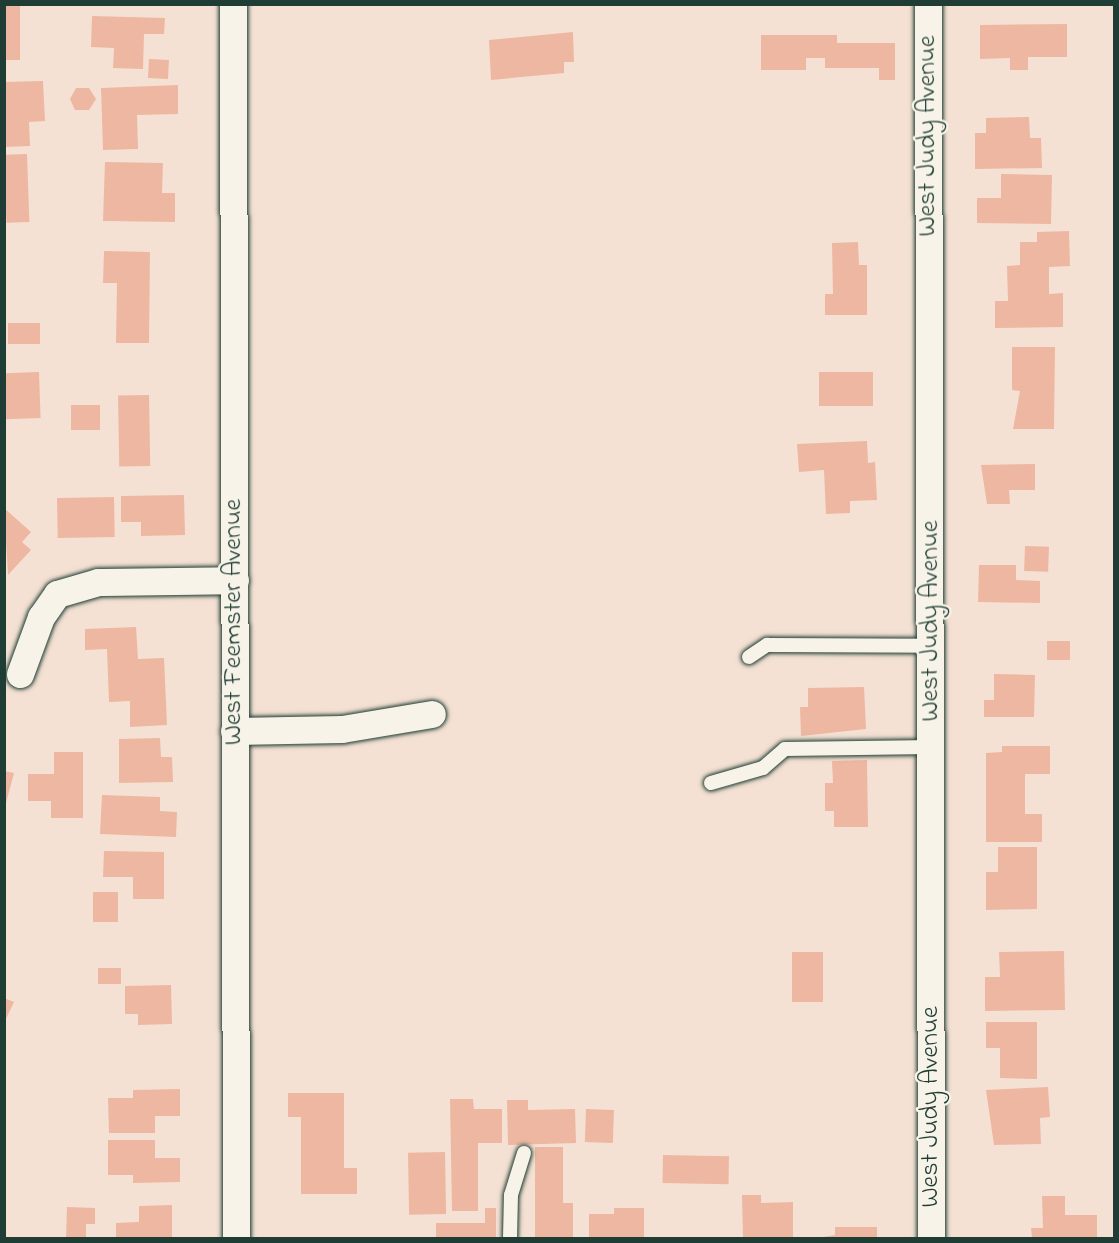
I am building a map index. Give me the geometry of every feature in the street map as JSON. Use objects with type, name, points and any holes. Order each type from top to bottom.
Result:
[{"type":"street","name":"West Feemster Avenue","points":[[233,4],[236,1239]]},
{"type":"street","name":"West Judy Avenue","points":[[928,4],[933,646],[931,1239]]},
{"type":"street","points":[[20,674],[41,617],[57,594],[98,582],[235,580]]},
{"type":"street","points":[[234,731],[342,729],[432,714]]},
{"type":"lane","points":[[749,657],[767,645],[933,646]]},
{"type":"lane","points":[[711,783],[763,768],[785,749],[933,747]]},
{"type":"lane","points":[[510,1239],[511,1195],[524,1153]]},
{"type":"building","points":[[4,4],[20,4],[20,60],[4,60]]},
{"type":"building","points":[[92,16],[165,18],[164,34],[144,34],[143,69],[113,68],[114,48],[91,47]]},
{"type":"building","points":[[1067,24],[1067,57],[1028,57],[1028,70],[1010,70],[1010,58],[980,59],[980,25]]},
{"type":"building","points":[[573,32],[574,62],[564,62],[564,73],[491,80],[489,40]]},
{"type":"building","points":[[761,35],[837,35],[837,43],[895,43],[895,80],[879,80],[879,68],[825,68],[825,58],[806,58],[806,70],[761,70]]},
{"type":"building","points":[[149,59],[169,60],[168,79],[148,78]]},
{"type":"building","points":[[43,81],[45,121],[29,122],[30,146],[4,147],[4,82]]},
{"type":"building","points":[[178,85],[178,114],[137,115],[138,149],[103,150],[101,88]]},
{"type":"building","points":[[76,88],[89,88],[96,99],[89,110],[75,110],[70,99]]},
{"type":"building","points":[[1029,117],[1030,138],[1041,138],[1042,168],[975,169],[975,133],[986,133],[986,118]]},
{"type":"building","points":[[27,154],[29,222],[6,223],[4,155]]},
{"type":"building","points":[[105,162],[163,163],[162,193],[175,193],[175,222],[103,221]]},
{"type":"building","points":[[1001,174],[1052,175],[1051,224],[977,223],[977,198],[1001,198]]},
{"type":"building","points":[[1069,231],[1070,266],[1049,267],[1049,294],[1063,293],[1063,327],[995,328],[995,301],[1008,301],[1007,266],[1020,265],[1020,242],[1037,242],[1037,232]]},
{"type":"building","points":[[858,242],[859,265],[867,265],[867,315],[825,315],[825,294],[833,294],[832,243]]},
{"type":"building","points":[[104,251],[150,252],[149,343],[116,343],[117,283],[103,283]]},
{"type":"building","points":[[8,323],[40,323],[40,344],[8,344]]},
{"type":"building","points":[[1012,347],[1055,347],[1054,429],[1013,429],[1020,391],[1012,390]]},
{"type":"building","points":[[39,372],[41,418],[6,419],[4,373]]},
{"type":"building","points":[[819,372],[873,372],[873,406],[819,406]]},
{"type":"building","points":[[149,395],[150,466],[119,467],[118,396]]},
{"type":"building","points":[[71,405],[100,405],[100,430],[71,430]]},
{"type":"building","points":[[867,441],[868,463],[875,462],[877,500],[850,501],[850,513],[826,514],[824,470],[799,472],[797,444]]},
{"type":"building","points":[[1035,464],[1035,490],[1009,490],[1010,504],[987,504],[981,465]]},
{"type":"building","points":[[184,495],[185,535],[141,536],[141,522],[121,522],[121,496]]},
{"type":"building","points":[[114,497],[115,537],[58,538],[57,498]]},
{"type":"building","points":[[4,508],[31,532],[22,542],[31,550],[8,575]]},
{"type":"building","points":[[1025,546],[1049,547],[1048,572],[1024,571]]},
{"type":"building","points":[[979,565],[1016,565],[1016,580],[1040,581],[1040,603],[978,602]]},
{"type":"building","points":[[136,627],[138,659],[164,658],[167,725],[130,727],[130,701],[109,702],[107,649],[85,650],[85,629]]},
{"type":"building","points":[[1047,641],[1070,641],[1070,660],[1047,660]]},
{"type":"building","points":[[994,674],[1035,675],[1034,717],[984,717],[984,700],[994,700]]},
{"type":"building","points":[[864,687],[866,729],[801,736],[800,707],[808,707],[808,688]]},
{"type":"building","points":[[160,738],[161,757],[172,757],[173,782],[119,783],[119,739]]},
{"type":"building","points":[[1002,746],[1050,746],[1050,774],[1025,774],[1025,814],[1042,814],[1042,842],[986,842],[986,753],[1002,752]]},
{"type":"building","points":[[54,752],[83,752],[83,818],[51,818],[51,801],[28,801],[28,774],[54,774]]},
{"type":"building","points":[[867,760],[868,827],[834,827],[834,811],[825,811],[825,783],[833,783],[832,761]]},
{"type":"building","points":[[4,771],[14,773],[5,807],[4,806]]},
{"type":"building","points":[[102,795],[160,797],[160,811],[177,812],[176,837],[100,834]]},
{"type":"building","points":[[998,847],[1037,847],[1037,909],[986,910],[986,872],[998,872]]},
{"type":"building","points":[[104,851],[164,852],[164,899],[133,899],[133,877],[103,877]]},
{"type":"building","points":[[93,892],[118,892],[118,922],[93,922]]},
{"type":"building","points":[[1064,951],[1065,1010],[985,1011],[985,977],[1000,977],[999,952]]},
{"type":"building","points":[[792,952],[823,952],[823,1002],[792,1002]]},
{"type":"building","points":[[98,968],[121,968],[121,984],[98,984]]},
{"type":"building","points":[[171,985],[172,1024],[138,1025],[138,1014],[125,1014],[125,986]]},
{"type":"building","points":[[4,998],[14,1002],[4,1023]]},
{"type":"building","points":[[986,1022],[1037,1022],[1037,1079],[1000,1078],[1000,1048],[986,1048]]},
{"type":"building","points":[[1048,1087],[1050,1117],[1040,1118],[1041,1144],[994,1145],[986,1090]]},
{"type":"building","points":[[180,1089],[180,1116],[155,1116],[155,1133],[109,1133],[108,1098],[133,1098],[133,1090]]},
{"type":"building","points":[[288,1093],[344,1093],[344,1168],[357,1168],[357,1194],[301,1194],[301,1117],[288,1117]]},
{"type":"building","points":[[450,1099],[473,1099],[474,1109],[502,1109],[502,1143],[478,1143],[478,1211],[452,1211]]},
{"type":"building","points":[[507,1100],[528,1100],[528,1110],[575,1109],[576,1143],[508,1145]]},
{"type":"building","points":[[586,1109],[614,1110],[613,1143],[585,1142]]},
{"type":"building","points":[[108,1140],[155,1140],[155,1158],[180,1158],[180,1182],[133,1183],[133,1175],[108,1175]]},
{"type":"building","points":[[535,1147],[563,1147],[563,1203],[573,1203],[573,1238],[535,1238]]},
{"type":"building","points":[[445,1152],[446,1214],[409,1215],[408,1153]]},
{"type":"building","points":[[663,1155],[729,1156],[729,1184],[663,1183]]},
{"type":"building","points":[[742,1195],[761,1195],[761,1203],[793,1202],[793,1238],[743,1238]]},
{"type":"building","points":[[1042,1196],[1065,1196],[1065,1215],[1097,1215],[1097,1238],[1032,1238],[1031,1228],[1043,1228]]},
{"type":"building","points":[[172,1205],[172,1238],[116,1238],[116,1223],[139,1222],[139,1206]]},
{"type":"building","points":[[67,1207],[95,1208],[95,1224],[86,1224],[86,1238],[66,1238]]},
{"type":"building","points":[[485,1208],[496,1208],[496,1238],[436,1238],[436,1223],[485,1223]]},
{"type":"building","points":[[614,1208],[644,1208],[644,1238],[589,1238],[589,1214],[614,1214]]},
{"type":"building","points":[[835,1227],[877,1227],[877,1238],[817,1238],[835,1235]]}]
